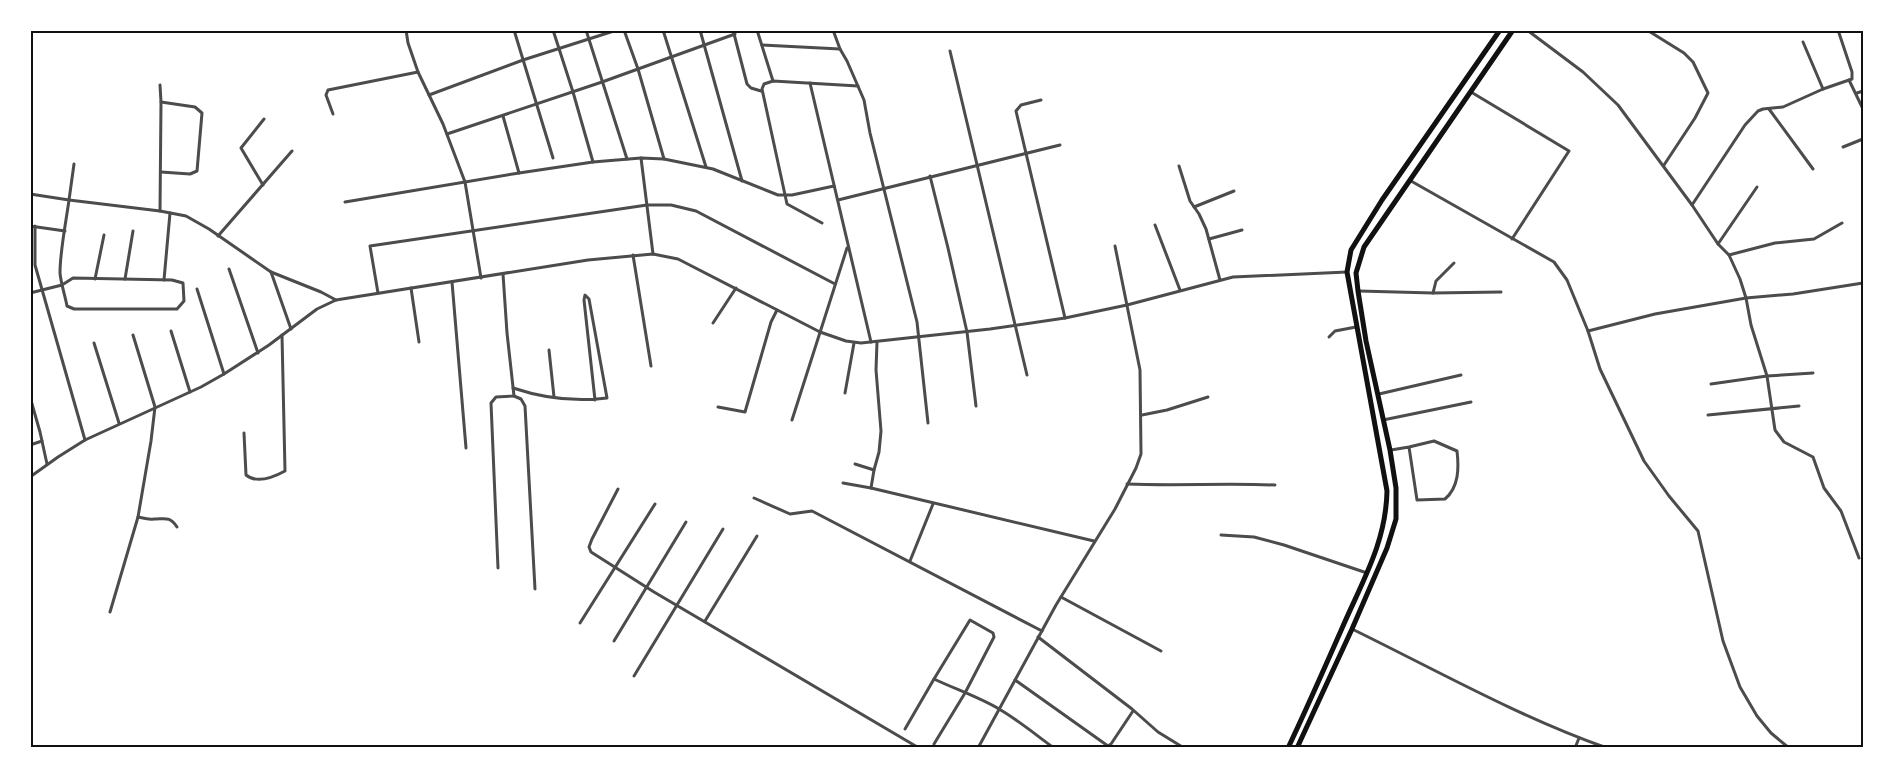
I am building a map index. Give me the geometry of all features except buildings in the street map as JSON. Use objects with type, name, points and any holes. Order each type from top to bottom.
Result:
[{"type":"highway","points":[[1288,748],[1367,573],[1384,528],[1387,511],[1387,491],[1347,272],[1351,250],[1382,200],[1500,30]]},
{"type":"highway","points":[[1297,748],[1352,629],[1387,548],[1396,519],[1396,488],[1390,450],[1374,377],[1356,273],[1364,247],[1514,30]]},
{"type":"highway","points":[[1432,127],[1443,133]]},
{"type":"highway","points":[[1366,379],[1374,377]]},
{"type":"highway","points":[[1324,668],[1332,671]]},
{"type":"street","points":[[406,30],[418,72],[447,134],[465,182],[480,278]]},
{"type":"street","points":[[514,30],[553,158]]},
{"type":"street","points":[[553,30],[592,162]]},
{"type":"street","points":[[586,30],[627,159]]},
{"type":"street","points":[[429,95],[523,60],[617,30]]},
{"type":"street","points":[[624,30],[638,69],[664,159]]},
{"type":"street","points":[[663,30],[706,167]]},
{"type":"street","points":[[700,30],[742,181]]},
{"type":"street","points":[[757,30],[772,81]]},
{"type":"street","points":[[833,30],[864,100],[920,337],[928,423]]},
{"type":"street","points":[[1527,30],[1579,69],[1625,113],[1647,146],[1692,204],[1718,244],[1729,255],[1746,298],[1751,325],[1767,376],[1774,430],[1784,442],[1813,457],[1824,488],[1841,512],[1859,558]]},
{"type":"street","points":[[1647,30],[1684,53],[1693,62],[1708,93],[1695,118],[1664,165]]},
{"type":"street","points":[[1692,204],[1744,125],[1758,111],[1783,107],[1853,78],[1838,30]]},
{"type":"street","points":[[447,134],[602,82],[705,45],[734,32],[747,84],[761,91]]},
{"type":"street","points":[[1803,42],[1823,89]]},
{"type":"street","points":[[762,45],[840,49]]},
{"type":"street","points":[[950,51],[1027,375]]},
{"type":"street","points":[[333,114],[326,95],[328,90],[418,72]]},
{"type":"street","points":[[1850,80],[1863,109]]},
{"type":"street","points":[[822,223],[787,204],[761,91],[764,84],[772,81],[858,86]]},
{"type":"street","points":[[810,83],[871,342]]},
{"type":"street","points":[[160,85],[160,211]]},
{"type":"street","points":[[1857,93],[1863,91]]},
{"type":"street","points":[[1471,92],[1569,151],[1512,239]]},
{"type":"street","points":[[1041,100],[1021,105],[1016,111],[1065,318]]},
{"type":"street","points":[[160,172],[190,174],[197,171],[202,113],[195,107],[161,102]]},
{"type":"street","points":[[1769,108],[1813,169]]},
{"type":"street","points":[[502,116],[519,173]]},
{"type":"street","points":[[263,185],[241,148],[264,119]]},
{"type":"street","points":[[1843,147],[1863,139]]},
{"type":"street","points":[[838,200],[1060,145]]},
{"type":"street","points":[[218,236],[292,151]]},
{"type":"street","points":[[640,158],[653,254]]},
{"type":"street","points":[[345,202],[592,162],[640,158],[664,159],[706,167],[771,194],[784,195],[834,186]]},
{"type":"street","points":[[30,293],[62,285],[73,278],[164,279],[183,283],[184,301],[177,309],[74,309],[67,306],[62,285],[60,272],[74,164]]},
{"type":"street","points":[[1179,166],[1189,197],[1201,218],[1209,239],[1220,280]]},
{"type":"street","points":[[930,176],[967,332],[976,406]]},
{"type":"street","points":[[1409,180],[1554,262],[1567,280],[1588,331],[1600,369],[1644,461],[1698,531],[1723,641],[1740,687],[1757,716],[1771,733],[1789,748]]},
{"type":"street","points":[[1718,244],[1758,187]]},
{"type":"street","points":[[1194,207],[1234,191]]},
{"type":"street","points":[[30,194],[69,201],[160,211],[190,218],[270,272],[321,291],[336,300]]},
{"type":"street","points":[[378,293],[370,246],[647,205],[671,205],[696,211],[835,284]]},
{"type":"street","points":[[164,279],[170,213]]},
{"type":"street","points":[[1729,255],[1775,243],[1814,238],[1842,223]]},
{"type":"street","points":[[1155,225],[1180,290]]},
{"type":"street","points":[[30,226],[65,231]]},
{"type":"street","points":[[35,226],[34,259],[41,290],[85,440]]},
{"type":"street","points":[[1209,239],[1242,230]]},
{"type":"street","points":[[125,279],[133,231]]},
{"type":"street","points":[[96,279],[104,235]]},
{"type":"street","points":[[978,748],[1038,637],[1115,509],[1141,454],[1140,370],[1115,246]]},
{"type":"street","points":[[792,420],[848,247]]},
{"type":"street","points":[[30,477],[85,440],[224,374],[316,309],[336,300],[588,260],[653,254],[678,259],[820,332],[854,343],[967,332],[1065,318],[1233,278],[1347,272]]},
{"type":"street","points":[[633,255],[651,366]]},
{"type":"street","points":[[1433,293],[1436,281],[1454,263]]},
{"type":"street","points":[[229,269],[258,352]]},
{"type":"street","points":[[270,272],[291,328]]},
{"type":"street","points":[[503,274],[514,396]]},
{"type":"street","points":[[452,282],[466,448]]},
{"type":"street","points":[[1588,331],[1655,314],[1746,298],[1793,294],[1863,283]]},
{"type":"street","points":[[411,288],[419,342]]},
{"type":"street","points":[[713,323],[736,288]]},
{"type":"street","points":[[197,289],[224,374]]},
{"type":"street","points":[[1358,291],[1501,292]]},
{"type":"street","points":[[513,388],[531,394],[571,400],[595,400],[607,398],[589,299],[585,295],[595,400]]},
{"type":"street","points":[[718,407],[745,412],[769,329],[777,310]]},
{"type":"street","points":[[1329,337],[1335,332],[1356,327]]},
{"type":"street","points":[[171,331],[190,392]]},
{"type":"street","points":[[110,612],[138,517],[151,441],[154,407],[133,335]]},
{"type":"street","points":[[244,432],[246,476],[250,479],[262,479],[285,471],[282,335]]},
{"type":"street","points":[[871,488],[881,431],[877,342]]},
{"type":"street","points":[[94,343],[119,423]]},
{"type":"street","points":[[845,393],[854,343]]},
{"type":"street","points":[[549,350],[554,397]]},
{"type":"street","points":[[1711,384],[1767,376],[1813,374]]},
{"type":"street","points":[[1379,394],[1461,375]]},
{"type":"street","points":[[498,568],[490,403],[496,397],[514,396],[521,399],[525,406],[535,590]]},
{"type":"street","points":[[30,397],[47,464]]},
{"type":"street","points":[[1142,415],[1208,397]]},
{"type":"street","points":[[1383,420],[1471,402]]},
{"type":"street","points":[[1708,415],[1799,406]]},
{"type":"street","points":[[30,445],[42,441]]},
{"type":"street","points":[[1390,450],[1436,441],[1457,451],[1458,472],[1454,489],[1445,499],[1417,500],[1409,447]]},
{"type":"street","points":[[855,464],[874,470]]},
{"type":"street","points":[[843,483],[1094,541]]},
{"type":"street","points":[[1127,484],[1275,485]]},
{"type":"street","points":[[618,489],[589,547],[591,552],[919,748]]},
{"type":"street","points":[[754,498],[790,514],[812,511],[1042,631]]},
{"type":"street","points":[[910,561],[933,503]]},
{"type":"street","points":[[580,623],[655,504]]},
{"type":"street","points":[[138,517],[166,518],[177,527]]},
{"type":"street","points":[[614,641],[686,522]]},
{"type":"street","points":[[634,676],[723,529]]},
{"type":"street","points":[[1221,535],[1254,537],[1367,573]]},
{"type":"street","points":[[705,621],[757,536]]},
{"type":"street","points":[[1061,597],[1161,651]]},
{"type":"street","points":[[905,729],[969,621],[973,621],[993,633],[994,637],[965,693],[934,744]]},
{"type":"street","points":[[1352,629],[1506,705],[1607,748]]},
{"type":"street","points":[[1038,637],[1158,732],[1184,748]]},
{"type":"street","points":[[934,679],[999,709],[1054,748]]},
{"type":"street","points":[[1015,680],[1108,746],[1133,711]]},
{"type":"street","points":[[1575,748],[1579,738]]}]
